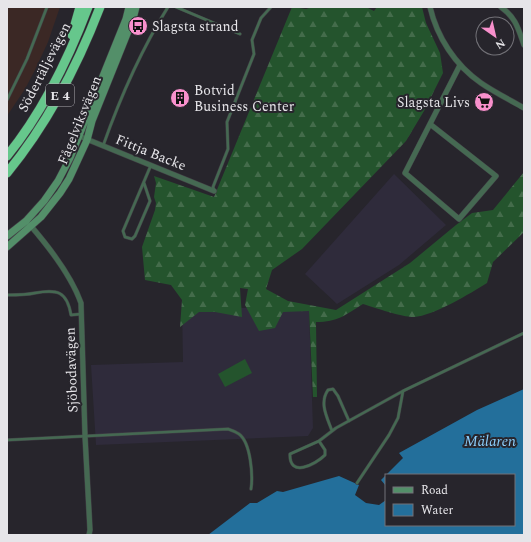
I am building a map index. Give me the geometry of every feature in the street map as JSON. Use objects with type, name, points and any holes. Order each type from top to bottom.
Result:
[{"type":"highway","points":[[61,71],[80,7]]},
{"type":"highway","name":"Södertäljevägen","points":[[7,156],[39,111],[61,71],[88,7]]},
{"type":"highway","name":"Södertäljevägen","points":[[7,173],[23,153],[49,115],[71,76],[100,7]]},
{"type":"main road","name":"Fågelviksvägen","points":[[7,236],[26,221],[44,201],[58,181],[79,136],[126,19],[129,7]]},
{"type":"main road","name":"Fågelviksvägen","points":[[7,247],[32,227],[60,193],[69,179],[87,140],[92,121],[133,19],[136,7]]},
{"type":"street","points":[[430,7],[440,36],[446,47],[460,65],[481,83],[524,108]]},
{"type":"street","points":[[501,7],[510,14],[516,23],[524,45]]},
{"type":"street","points":[[430,124],[496,176],[459,219],[405,173],[460,65]]},
{"type":"street","name":"Fittja Backe","points":[[79,136],[214,191]]},
{"type":"street","name":"Sjöbodavägen","points":[[26,221],[41,238],[74,286],[81,303],[89,535]]},
{"type":"lane","points":[[7,100],[28,59],[47,7]]},
{"type":"lane","points":[[103,146],[115,112],[155,28],[168,7]]},
{"type":"lane","points":[[176,7],[240,34]]},
{"type":"lane","points":[[214,191],[213,187],[228,149],[227,122],[254,54],[252,40],[261,18],[271,7]]},
{"type":"lane","points":[[144,182],[150,201],[135,236],[132,239],[125,237],[123,231],[151,165]]},
{"type":"lane","points":[[7,295],[52,291],[61,294],[64,297],[70,309],[71,315],[81,314]]},
{"type":"lane","points":[[319,441],[325,450],[325,456],[321,460],[315,464],[299,468],[292,466],[290,462],[290,454],[319,441],[332,431],[403,390],[524,333]]},
{"type":"lane","points":[[332,431],[324,412],[324,397],[328,390],[333,389],[338,396],[349,421]]},
{"type":"lane","points":[[357,483],[390,435],[398,418],[403,390]]},
{"type":"lane","points":[[7,440],[228,429],[240,434],[247,444],[253,476],[251,489]]},
{"type":"shaded area","points":[[7,7],[60,7],[48,42],[35,70],[25,89],[7,116]]},
{"type":"shaded area","points":[[394,174],[446,225],[399,265],[337,304],[305,274]]},
{"type":"shaded area","points":[[182,305],[309,311],[313,428],[308,436],[96,445],[91,365],[183,362]]},
{"type":"green space","points":[[292,7],[306,9],[312,7],[366,7],[374,11],[377,7],[422,7],[426,23],[440,53],[443,73],[424,111],[406,141],[302,249],[272,270],[266,289],[288,301],[336,310],[410,263],[472,213],[493,210],[524,172],[524,232],[493,262],[487,283],[452,303],[422,316],[402,316],[363,304],[346,315],[336,319],[316,322],[317,397],[313,397],[309,311],[283,312],[275,328],[259,331],[245,305],[248,289],[240,288],[242,317],[215,312],[199,312],[180,327],[182,300],[171,285],[145,280],[142,247],[155,210],[156,203],[154,197],[156,183],[154,176],[214,197]]},
{"type":"green space","points":[[245,359],[252,373],[225,387],[218,374]]},
{"type":"water","name":"Mälaren","points":[[524,389],[524,535],[208,535],[250,503],[257,503],[277,491],[283,492],[339,476],[359,485],[355,495],[366,503],[379,505],[385,501],[385,526],[515,526],[515,474],[387,474],[403,458],[399,453],[477,410]]},
{"type":"water","points":[[385,476],[385,485],[381,480]]},
{"type":"place","name":"Slagsta strand","points":[[138,26]]},
{"type":"place","name":"Botvid Business Center","points":[[180,98]]},
{"type":"place","name":"Slagsta Livs","points":[[484,102]]}]
